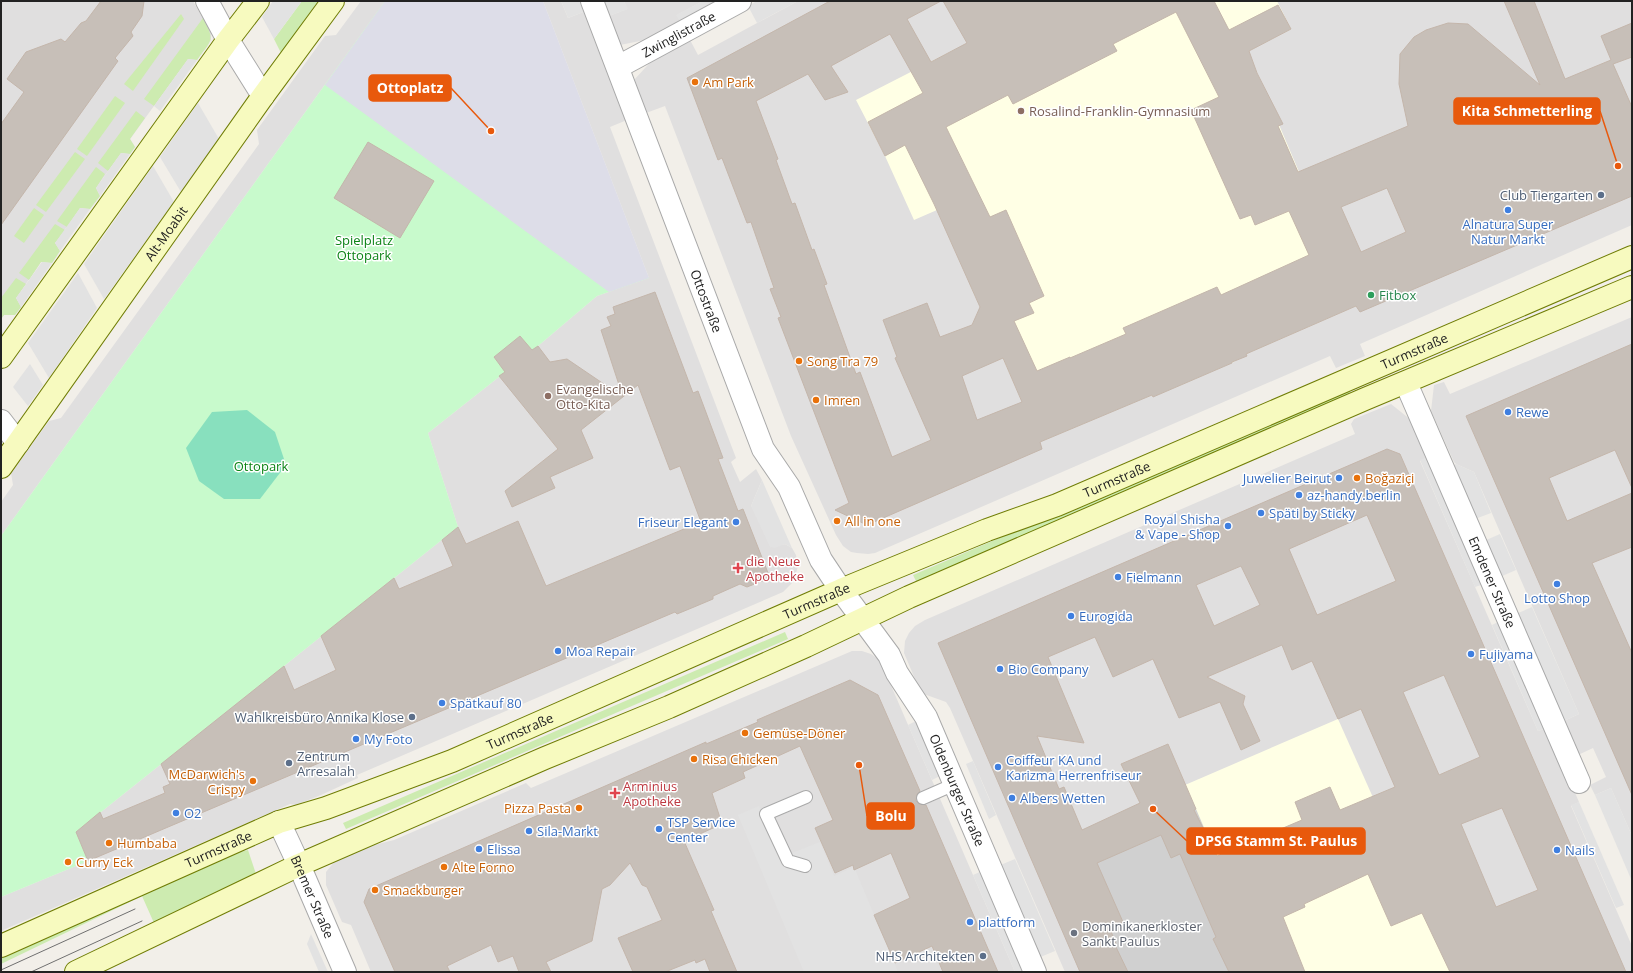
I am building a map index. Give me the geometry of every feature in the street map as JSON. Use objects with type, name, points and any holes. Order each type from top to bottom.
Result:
[{"type":"main road","points":[[1,358],[228,40],[258,1]]},
{"type":"main road","name":"Alt-Moabit","points":[[1,467],[263,96],[333,1]]},
{"type":"main road","name":"Turmstraße","points":[[1,946],[279,822],[326,808],[452,761],[841,590],[987,530],[1037,513],[1071,499],[1632,257]]},
{"type":"main road","name":"Turmstraße","points":[[76,972],[300,865],[545,758],[669,707],[806,646],[862,618],[1081,522],[1632,287]]},
{"type":"street","points":[[207,1],[228,40],[263,96]]},
{"type":"street","name":"Ottostraße","points":[[592,1],[764,449],[789,487],[821,560],[862,618]]},
{"type":"street","name":"Zwinglistraße","points":[[618,67],[740,1]]},
{"type":"street","name":"Emdener Straße","points":[[1406,383],[1579,782]]},
{"type":"street","points":[[1,421],[18,443]]},
{"type":"street","name":"Oldenburger Straße","points":[[862,618],[889,655],[897,673],[926,716],[1035,972]]},
{"type":"street","name":"Bremer Straße","points":[[279,822],[300,865],[345,972]]},
{"type":"lane","points":[[923,798],[954,784]]},
{"type":"lane","points":[[805,866],[788,861],[766,814],[806,797]]},
{"type":"shaded area","points":[[1,1],[193,1],[211,33],[211,40],[197,60],[188,59],[130,139],[135,147],[130,154],[121,153],[108,171],[96,188],[100,196],[90,209],[80,208],[55,243],[60,251],[52,263],[41,262],[16,298],[21,307],[15,315],[4,315],[1,319]]},
{"type":"shaded area","points":[[273,1],[302,1],[274,39],[262,17]]},
{"type":"shaded area","points":[[361,1],[385,1],[1,536],[1,502],[13,485],[11,473],[49,421],[61,418],[259,144],[257,130],[325,36],[336,35]]},
{"type":"shaded area","points":[[385,1],[543,1],[649,278],[609,292],[325,85]]},
{"type":"shaded area","points":[[543,1],[561,1],[568,18],[586,11],[627,120],[610,127],[736,458],[731,462],[740,482],[756,469],[762,480],[751,506],[782,545],[785,544],[792,548],[796,555],[798,566],[794,581],[783,592],[357,775],[358,778],[321,795],[296,805],[290,804],[1,931],[1,897],[88,861],[76,832],[458,527],[428,433],[538,346],[597,296],[649,278]]},
{"type":"shaded area","points":[[561,1],[582,1],[586,11],[568,18]]},
{"type":"shaded area","points":[[603,1],[624,1],[628,9],[609,16]]},
{"type":"shaded area","points":[[624,1],[703,1],[677,15],[681,23],[650,39],[620,45],[609,16],[627,9]]},
{"type":"shaded area","points":[[703,1],[722,1],[681,23],[676,15]]},
{"type":"shaded area","points":[[757,1],[798,1],[757,23],[748,6]]},
{"type":"shaded area","points":[[798,1],[1632,1],[1632,225],[1360,344],[1365,356],[1336,368],[1330,356],[875,553],[868,554],[851,552],[843,546],[836,535],[791,436],[665,106],[646,113],[634,80],[657,55],[689,38],[698,55]]},
{"type":"shaded area","points":[[1055,1],[1277,1],[1291,29],[1247,52],[1356,306],[1246,354],[1232,363],[1153,397],[1152,395],[1040,442],[937,210],[914,220],[885,156],[856,100]]},
{"type":"shaded area","points":[[188,59],[197,60],[160,111],[154,106]]},
{"type":"shaded area","points":[[198,103],[219,139],[181,192],[160,157]]},
{"type":"shaded area","points":[[121,153],[130,154],[100,196],[96,188]]},
{"type":"shaded area","points":[[153,166],[174,202],[104,299],[84,264]]},
{"type":"shaded area","points":[[80,208],[90,209],[60,251],[55,243]]},
{"type":"shaded area","points":[[42,262],[52,263],[21,307],[16,298]]},
{"type":"shaded area","points":[[78,273],[97,308],[49,378],[28,343]]},
{"type":"shaded area","points":[[1632,317],[1632,836],[1611,788],[1595,795],[1590,785],[1606,777],[1593,748],[1578,755],[1564,721],[1579,714],[1474,472],[1454,462],[1431,411],[1434,385],[1444,382],[1450,394]]},
{"type":"shaded area","points":[[30,364],[43,385],[28,406],[13,387]]},
{"type":"shaded area","points":[[1391,404],[1411,420],[1428,457],[1420,461],[1538,731],[1547,728],[1579,802],[1571,806],[1632,946],[1632,972],[1065,972],[950,708],[946,702],[921,693],[904,653],[905,641],[909,633],[915,626],[925,620],[1355,434],[1351,424],[1354,419]]},
{"type":"shaded area","points":[[1428,457],[1484,584],[1475,587],[1420,460]]},
{"type":"shaded area","points":[[1456,464],[1474,472],[1491,513],[1475,519],[1452,466]]},
{"type":"shaded area","points":[[762,480],[792,548],[785,544],[775,548],[770,547],[751,506]]},
{"type":"shaded area","points":[[1500,534],[1516,570],[1500,577],[1484,541]]},
{"type":"shaded area","points":[[1532,607],[1579,714],[1564,721],[1516,614]]},
{"type":"shaded area","points":[[1500,621],[1547,728],[1538,731],[1492,625]]},
{"type":"shaded area","points":[[852,651],[862,651],[871,654],[878,659],[883,667],[1015,972],[371,972],[351,925],[342,922],[326,885],[326,872],[335,861],[370,846],[394,840],[526,783],[531,788]]},
{"type":"shaded area","points":[[1338,719],[1450,972],[1266,972],[1185,785]]},
{"type":"shaded area","points":[[916,721],[940,776],[932,780],[908,725]]},
{"type":"shaded area","points":[[973,761],[996,815],[989,819],[966,764]]},
{"type":"shaded area","points":[[1611,788],[1632,836],[1631,879],[1595,795]]},
{"type":"shaded area","points":[[1579,802],[1624,905],[1616,908],[1571,805]]},
{"type":"shaded area","points":[[759,806],[782,857],[820,842],[834,876],[854,867],[898,972],[804,972],[738,815]]},
{"type":"shaded area","points":[[1196,809],[1266,972],[1080,972],[1039,876]]},
{"type":"shaded area","points":[[1015,859],[1055,951],[1038,958],[998,866]]},
{"type":"shaded area","points":[[982,871],[1025,972],[1015,972],[973,875]]},
{"type":"shaded area","points":[[311,934],[328,972],[319,972],[307,944]]},
{"type":"green space","points":[[302,1],[318,1],[281,53],[274,39]]},
{"type":"green space","name":"Ottopark","points":[[385,1],[649,278],[597,296],[538,346],[428,433],[458,527],[76,832],[88,861],[1,897],[1,536]]},
{"type":"green space","points":[[181,14],[184,19],[133,91],[124,84]]},
{"type":"green space","points":[[203,18],[211,37],[208,44],[197,60],[188,59],[154,106],[144,99]]},
{"type":"green space","points":[[115,96],[125,103],[87,156],[77,149]]},
{"type":"green space","points":[[136,111],[145,118],[130,139],[135,147],[130,154],[121,153],[108,171],[98,163]]},
{"type":"green space","points":[[75,152],[85,159],[46,212],[36,205]]},
{"type":"green space","points":[[96,167],[105,174],[96,188],[100,196],[90,209],[80,208],[67,227],[57,221]]},
{"type":"green space","points":[[34,208],[44,215],[24,243],[14,236]]},
{"type":"green space","points":[[55,224],[65,230],[55,243],[60,251],[52,263],[41,262],[29,280],[19,273]]},
{"type":"green space","points":[[16,278],[26,284],[16,298],[21,307],[15,315],[4,315],[1,319],[1,298]]},
{"type":"green space","points":[[1347,387],[1352,397],[918,585],[913,575],[1303,408]]},
{"type":"green space","points":[[247,410],[275,432],[286,465],[260,499],[224,499],[199,481],[186,448],[212,412]]},
{"type":"green space","points":[[785,632],[788,639],[346,829],[343,823]]},
{"type":"green space","points":[[248,850],[256,874],[154,923],[142,896],[1,964],[1,954],[232,854]]},
{"type":"building","points":[[101,1],[144,1],[142,16],[131,32],[133,36],[115,58],[118,61],[1,225],[1,124],[24,92],[7,79],[26,52],[61,39],[65,42],[81,23],[86,21]]},
{"type":"building","points":[[830,1],[941,1],[907,19],[931,62],[967,43],[943,1],[1214,1],[1229,30],[1278,5],[1291,29],[1249,51],[1257,73],[1283,124],[1278,126],[1298,172],[1408,126],[1399,84],[1400,54],[1414,37],[1426,30],[1448,23],[1468,24],[1540,85],[1504,1],[1534,1],[1565,79],[1611,60],[1601,36],[1632,23],[1632,57],[1613,64],[1632,107],[1632,196],[1360,312],[1356,306],[1246,354],[1247,356],[1232,363],[1153,397],[1152,395],[1040,442],[1042,449],[867,525],[835,510],[849,503],[778,318],[781,317],[770,289],[774,288],[751,222],[747,223],[722,158],[718,160],[687,78]],"holes":[[[1176,12],[1219,97],[1191,110],[1240,219],[1251,215],[1255,225],[1289,211],[1309,255],[1221,295],[1217,287],[1123,328],[1126,334],[1037,371],[1014,321],[1034,313],[1029,303],[1044,296],[1006,210],[990,217],[946,127],[1008,95],[1013,104],[1117,51],[1113,44]],[[890,34],[923,93],[868,122],[885,156],[905,145],[934,204],[980,307],[972,325],[940,337],[927,303],[883,320],[897,357],[895,358],[931,440],[892,457],[860,372],[856,374],[824,285],[827,284],[814,249],[812,250],[795,203],[792,204],[776,160],[778,159],[756,101],[808,74],[825,100],[848,92],[831,66]],[[1387,188],[1406,232],[1361,252],[1341,207]],[[1003,358],[1022,402],[977,420],[962,376]]]},
{"type":"building","name":"Spielplatz Ottopark","points":[[368,142],[434,181],[400,238],[334,198]]},
{"type":"building","points":[[655,292],[693,393],[698,391],[723,458],[718,459],[738,511],[743,509],[770,578],[747,587],[740,584],[713,596],[713,599],[677,614],[675,612],[88,861],[76,832],[100,812],[103,819],[165,793],[163,787],[170,784],[161,764],[284,666],[294,690],[336,670],[321,636],[394,578],[399,589],[453,566],[442,540],[458,527],[466,544],[518,521],[546,586],[701,522],[680,466],[670,470],[638,385],[623,397],[601,330],[611,326],[607,317],[615,314],[613,307]]},
{"type":"building","points":[[520,336],[532,350],[538,346],[550,362],[567,359],[623,397],[581,430],[593,458],[550,477],[555,488],[512,507],[505,491],[558,449],[499,376],[505,372],[494,357]]},
{"type":"building","points":[[1632,344],[1632,488],[1615,450],[1549,478],[1567,521],[1632,493],[1632,547],[1592,563],[1632,653],[1632,795],[1466,416]]},
{"type":"building","points":[[1387,449],[1400,454],[1626,972],[1450,972],[1422,913],[1391,926],[1368,874],[1304,904],[1305,907],[1283,917],[1305,972],[1229,972],[1213,939],[1216,937],[1180,854],[1171,858],[1161,835],[1097,863],[1123,922],[1110,929],[1116,944],[1115,945],[1128,972],[1080,972],[938,643]],"holes":[[[1367,515],[1396,581],[1317,615],[1289,549]],[[1241,566],[1260,605],[1214,626],[1196,585]],[[1095,637],[1113,677],[1153,659],[1179,718],[1220,702],[1241,750],[1260,741],[1243,704],[1245,696],[1207,677],[1282,645],[1292,670],[1312,661],[1338,719],[1361,709],[1395,787],[1340,810],[1330,787],[1295,802],[1302,820],[1217,856],[1194,810],[1196,809],[1168,744],[1121,764],[1140,803],[1082,830],[1064,787],[1059,789],[1037,736],[1084,743],[1048,657]],[[1444,675],[1480,757],[1439,775],[1403,692]],[[1502,808],[1538,890],[1496,907],[1461,824]]]},
{"type":"building","points":[[850,680],[878,695],[920,791],[917,794],[916,801],[919,804],[926,805],[998,972],[943,972],[932,946],[895,963],[874,915],[910,898],[891,853],[854,870],[853,865],[835,873],[815,828],[833,820],[800,746],[743,772],[745,778],[712,793],[722,824],[684,841],[714,910],[711,911],[737,972],[710,972],[705,959],[696,963],[695,960],[665,972],[633,972],[618,938],[662,920],[647,887],[642,885],[630,863],[610,885],[602,889],[592,941],[546,962],[551,972],[519,972],[513,956],[498,962],[491,945],[447,966],[450,972],[395,972],[364,902],[369,889],[706,742],[706,744],[758,722],[757,720]]},
{"type":"tram line","points":[[1,970],[135,909]]},
{"type":"tram line","points":[[31,972],[142,921]]},
{"type":"place","name":"Am Park","points":[[695,82]]},
{"type":"place","name":"Rosalind-Franklin-Gymnasium","points":[[1021,111]]},
{"type":"place","name":"Ottoplatz","points":[[491,131]]},
{"type":"place","name":"Kita Schmetterling","points":[[1618,166]]},
{"type":"place","name":"Club Tiergarten","points":[[1601,195]]},
{"type":"place","name":"Alnatura Super Natur Markt","points":[[1508,210]]},
{"type":"place","name":"Fitbox","points":[[1371,295]]},
{"type":"place","name":"Song Tra 79","points":[[799,361]]},
{"type":"place","name":"Evangelische Otto-Kita","points":[[548,396]]},
{"type":"place","name":"Imren","points":[[816,400]]},
{"type":"place","name":"Rewe","points":[[1508,412]]},
{"type":"place","name":"Juwelier Beirut","points":[[1339,478]]},
{"type":"place","name":"Boğaziçi","points":[[1357,478]]},
{"type":"place","name":"az-handy.berlin","points":[[1299,495]]},
{"type":"place","name":"Späti by Sticky","points":[[1261,513]]},
{"type":"place","name":"All in one","points":[[837,521]]},
{"type":"place","name":"Friseur Elegant","points":[[736,522]]},
{"type":"place","name":"Royal Shisha & Vape - Shop","points":[[1228,526]]},
{"type":"place","name":"die Neue Apotheke","points":[[738,568]]},
{"type":"place","name":"Fielmann","points":[[1118,577]]},
{"type":"place","name":"Lotto Shop","points":[[1557,584]]},
{"type":"place","name":"Eurogida","points":[[1071,616]]},
{"type":"place","name":"Moa Repair","points":[[558,651]]},
{"type":"place","name":"Fujiyama","points":[[1471,654]]},
{"type":"place","name":"Bio Company","points":[[1000,669]]},
{"type":"place","name":"Spätkauf 80","points":[[442,703]]},
{"type":"place","name":"Wahlkreisbüro Annika Klose","points":[[412,717]]},
{"type":"place","name":"Gemüse-Döner","points":[[745,733]]},
{"type":"place","name":"My Foto","points":[[356,739]]},
{"type":"place","name":"Risa Chicken","points":[[694,759]]},
{"type":"place","name":"Zentrum Arresalah","points":[[289,763]]},
{"type":"place","name":"Bolu","points":[[859,765]]},
{"type":"place","name":"Coiffeur KA und Karizma Herrenfriseur","points":[[998,767]]},
{"type":"place","name":"McDarwich's Crispy","points":[[253,781]]},
{"type":"place","name":"Arminius Apotheke","points":[[615,793]]},
{"type":"place","name":"Albers Wetten","points":[[1012,798]]},
{"type":"place","name":"Pizza Pasta","points":[[579,808]]},
{"type":"place","name":"DPSG Stamm St. Paulus","points":[[1153,809]]},
{"type":"place","name":"O2","points":[[176,813]]},
{"type":"place","name":"TSP Service Center","points":[[659,829]]},
{"type":"place","name":"Sila-Markt","points":[[529,831]]},
{"type":"place","name":"Humbaba","points":[[109,843]]},
{"type":"place","name":"Elissa","points":[[479,849]]},
{"type":"place","name":"Nails","points":[[1557,850]]},
{"type":"place","name":"Curry Eck","points":[[68,862]]},
{"type":"place","name":"Alte Forno","points":[[444,867]]},
{"type":"place","name":"Smackburger","points":[[375,890]]},
{"type":"place","name":"plattform","points":[[970,922]]},
{"type":"place","name":"Dominikanerkloster Sankt Paulus","points":[[1074,933]]},
{"type":"place","name":"NHS Architekten","points":[[983,956]]}]
